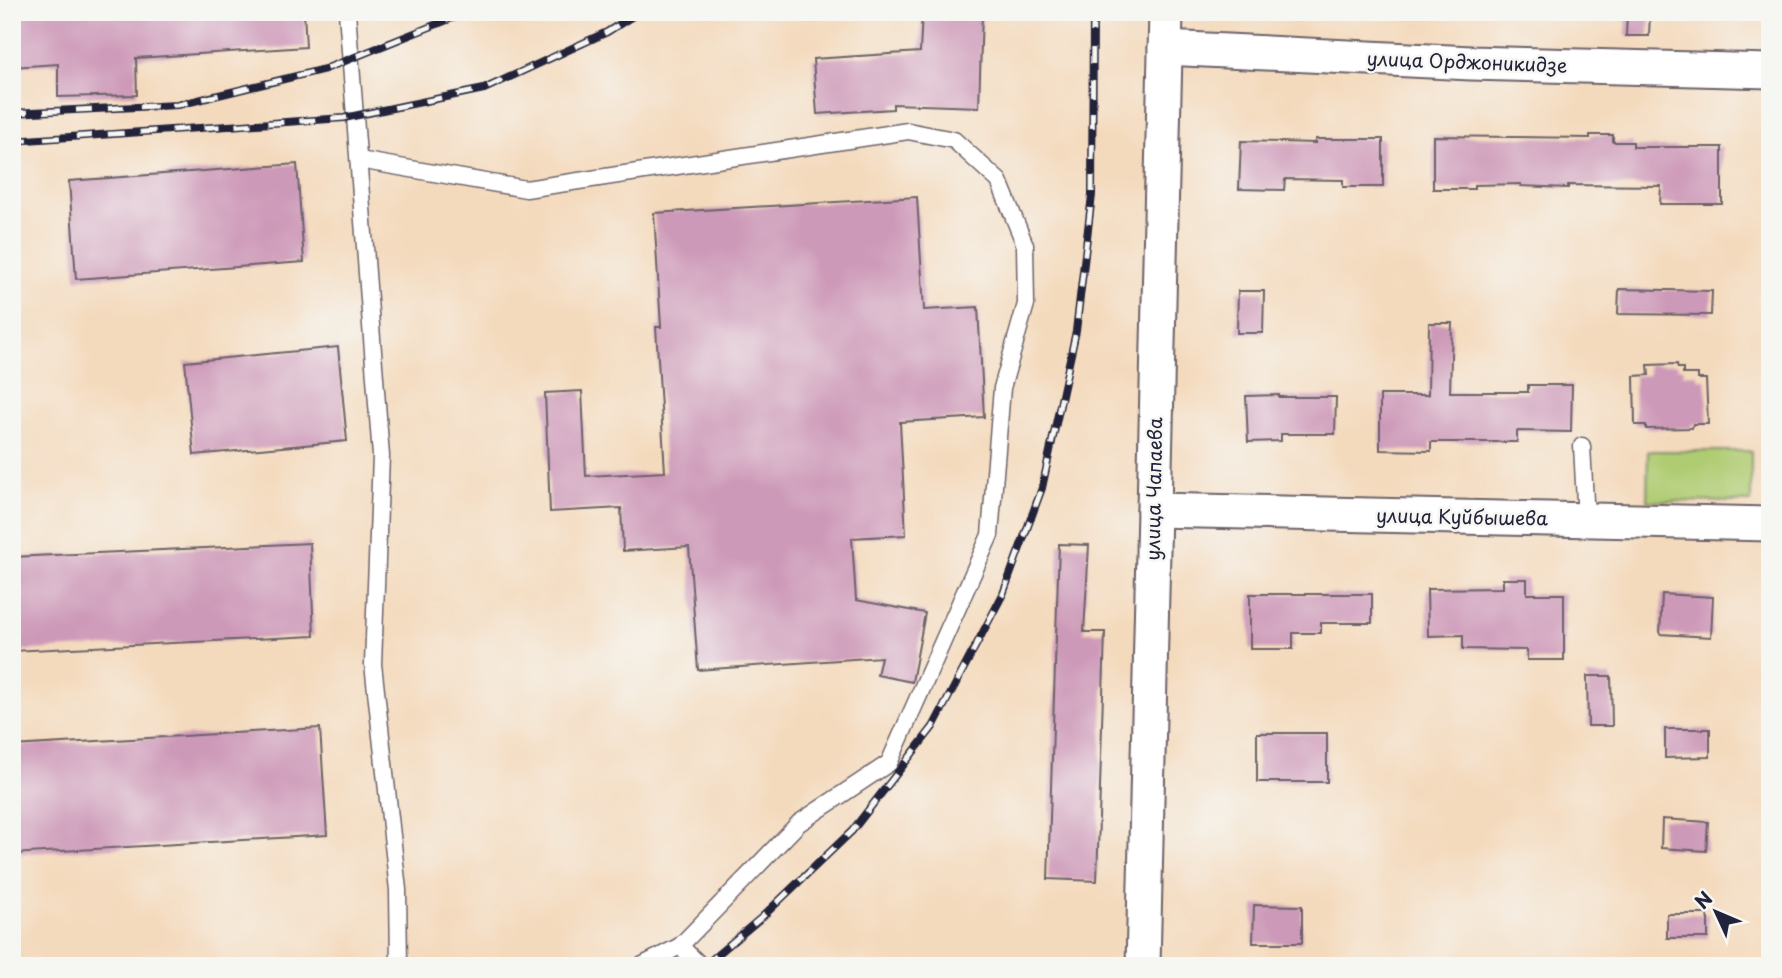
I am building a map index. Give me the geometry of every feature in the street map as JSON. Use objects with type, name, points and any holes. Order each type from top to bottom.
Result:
[{"type":"street","name":"улица Чапаева","points":[[1143,966],[1166,12]]},
{"type":"street","name":"улица Орджоникидзе","points":[[1165,48],[1471,63],[1770,71]]},
{"type":"street","name":"улица Куйбышева","points":[[1154,510],[1770,524]]},
{"type":"lane","points":[[347,12],[382,456],[373,664],[398,890],[399,966]]},
{"type":"lane","points":[[359,160],[526,189],[908,131],[954,140],[999,181],[1024,245],[1026,304],[1002,388],[990,535],[889,763],[799,823],[680,946],[641,966]]},
{"type":"lane","points":[[1582,446],[1586,520]]},
{"type":"lane","points":[[680,946],[701,966]]},
{"type":"green space","points":[[1648,451],[1751,451],[1751,502],[1647,501]]},
{"type":"building","points":[[12,12],[304,12],[306,47],[136,58],[137,95],[58,97],[58,64],[12,67]]},
{"type":"building","points":[[922,12],[982,12],[979,107],[893,104],[893,109],[817,114],[813,59],[920,52]]},
{"type":"building","points":[[1627,12],[1650,12],[1649,36],[1626,36]]},
{"type":"building","points":[[1590,135],[1613,135],[1613,142],[1633,142],[1633,147],[1722,147],[1722,204],[1660,204],[1661,186],[1568,185],[1568,188],[1521,184],[1474,185],[1474,189],[1433,189],[1433,136],[1590,138]]},
{"type":"building","points":[[1315,139],[1383,139],[1383,187],[1343,187],[1343,180],[1285,179],[1284,190],[1239,189],[1241,141],[1315,143]]},
{"type":"building","points":[[297,164],[304,262],[76,279],[69,181]]},
{"type":"building","points":[[917,197],[924,310],[978,307],[984,417],[900,422],[906,535],[852,538],[856,600],[925,613],[912,682],[877,675],[881,657],[698,670],[689,547],[623,551],[621,508],[550,512],[545,393],[582,391],[586,476],[665,472],[656,327],[661,327],[654,213]]},
{"type":"building","points":[[1619,289],[1712,291],[1711,315],[1618,314]]},
{"type":"building","points":[[1238,291],[1264,291],[1263,333],[1237,333]]},
{"type":"building","points":[[1429,323],[1452,323],[1450,392],[1528,392],[1528,385],[1572,385],[1571,432],[1517,431],[1517,442],[1431,442],[1431,451],[1380,450],[1380,395],[1428,395]]},
{"type":"building","points":[[338,347],[347,441],[194,455],[185,362]]},
{"type":"building","points":[[1677,364],[1678,368],[1683,368],[1683,374],[1698,374],[1698,379],[1706,379],[1708,424],[1693,424],[1692,428],[1646,429],[1646,425],[1635,425],[1634,376],[1649,375],[1648,365]]},
{"type":"building","points":[[1246,396],[1336,397],[1335,434],[1281,434],[1281,441],[1248,442]]},
{"type":"building","points":[[310,543],[314,636],[12,651],[12,557]]},
{"type":"building","points":[[1059,544],[1089,545],[1084,632],[1105,632],[1097,881],[1048,879]]},
{"type":"building","points":[[1503,579],[1527,579],[1527,594],[1564,594],[1564,660],[1527,660],[1527,650],[1463,649],[1463,635],[1428,636],[1427,589],[1503,588]]},
{"type":"building","points":[[1250,594],[1372,594],[1372,623],[1321,623],[1321,633],[1293,633],[1293,649],[1250,649]]},
{"type":"building","points":[[1662,594],[1713,597],[1711,637],[1660,634]]},
{"type":"building","points":[[1587,676],[1611,676],[1612,726],[1588,726]]},
{"type":"building","points":[[320,728],[327,835],[12,854],[12,746]]},
{"type":"building","points":[[1665,729],[1710,729],[1710,757],[1665,758]]},
{"type":"building","points":[[1257,733],[1327,733],[1327,782],[1257,782]]},
{"type":"building","points":[[1662,819],[1708,822],[1706,851],[1661,848]]},
{"type":"building","points":[[1254,905],[1302,906],[1302,943],[1253,943]]},
{"type":"building","points":[[1667,914],[1708,914],[1708,938],[1667,938]]},
{"type":"railway","points":[[12,113],[178,105],[325,69],[467,12]]},
{"type":"railway","points":[[12,141],[344,118],[484,89],[607,32],[639,12]]},
{"type":"railway","points":[[704,966],[762,917],[852,831],[933,727],[1003,594],[1042,488],[1076,331],[1092,195],[1093,12]]}]
